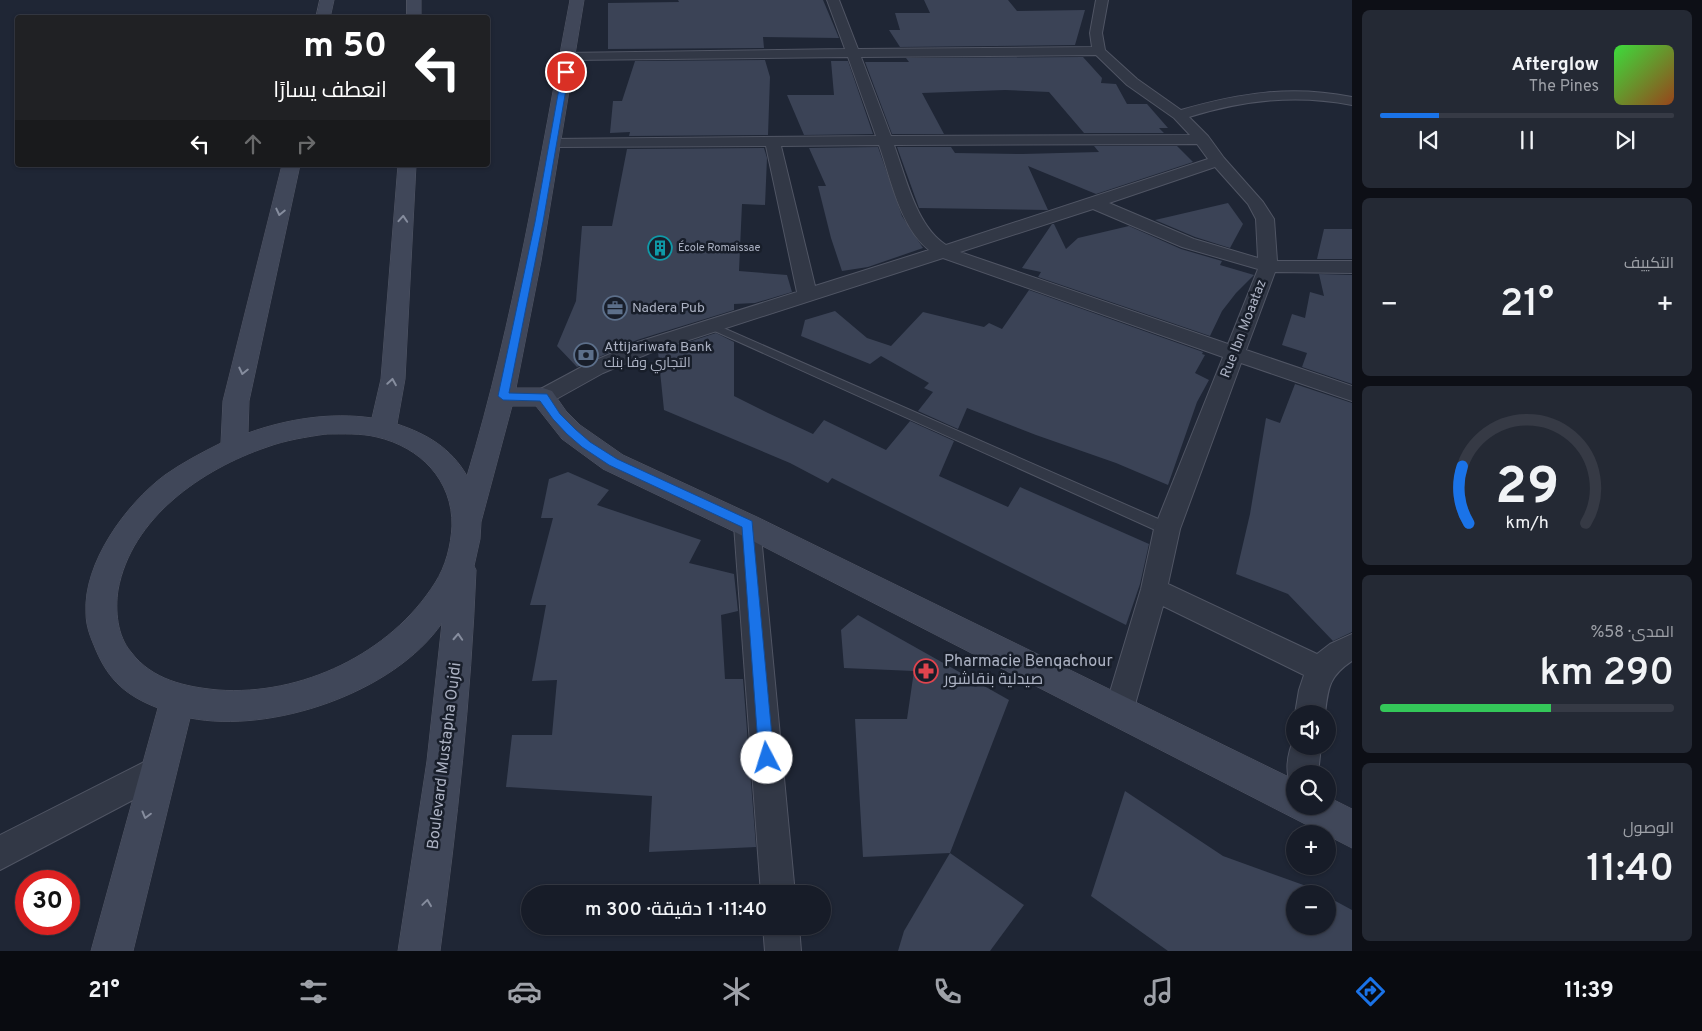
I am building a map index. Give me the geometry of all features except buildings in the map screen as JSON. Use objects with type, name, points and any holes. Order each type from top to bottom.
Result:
[{"type":"main road","points":[[324,15],[327,0]]},
{"type":"main road","points":[[414,0],[414,15]]},
{"type":"main road","points":[[468,519],[464,497],[443,461],[426,447],[406,437],[383,429],[346,425],[296,429],[264,436],[200,465],[168,487],[142,513],[120,542],[106,573],[100,605],[105,635],[119,663],[144,685],[177,700],[218,707],[262,705],[308,695],[352,676],[391,652],[423,623],[447,592],[462,561],[467,539],[468,519],[503,396],[554,142],[578,0]]},
{"type":"main road","points":[[234,448],[236,401],[291,167]]},
{"type":"main road","points":[[383,429],[393,379],[407,167]]},
{"type":"main road","points":[[503,396],[543,397],[571,432],[613,462],[748,525],[1286,796]]},
{"type":"main road","name":"Boulevard Mustapha Oujdi","points":[[419,951],[449,734],[457,650],[462,561]]},
{"type":"main road","points":[[112,951],[177,700]]},
{"type":"main road","points":[[1325,815],[1352,829]]},
{"type":"street","points":[[833,0],[917,228],[924,237],[943,251],[978,265],[1352,394]]},
{"type":"street","points":[[568,56],[1100,51],[1096,33],[1102,0]]},
{"type":"street","name":"Rue Ibn Moaataz","points":[[1100,51],[1132,82],[1179,114],[1203,139],[1218,160],[1261,210],[1265,220],[1268,266],[1167,529],[1154,589],[1119,712]]},
{"type":"street","points":[[1179,114],[1214,104],[1274,93],[1300,93],[1352,100]]},
{"type":"street","points":[[554,142],[1203,139]]},
{"type":"street","points":[[773,142],[807,294]]},
{"type":"street","points":[[543,397],[617,358],[673,337],[1094,203],[1218,160]]},
{"type":"street","points":[[1094,203],[1188,243],[1268,266],[1352,267]]},
{"type":"street","points":[[748,525],[777,885]]},
{"type":"street","points":[[1154,589],[1320,669]]},
{"type":"street","points":[[1311,705],[1314,683],[1320,669],[1332,658],[1352,646]]},
{"type":"street","points":[[0,853],[158,770]]},
{"type":"street","points":[[782,935],[783,951]]},
{"type":"lane","points":[[712,326],[1167,529]]},
{"type":"place","name":"École Romaissae","points":[[660,248]]},
{"type":"place","name":"Nadera Pub","points":[[615,308]]},
{"type":"place","name":"Attijariwafa Bank التجاري وفا بنك","points":[[586,355]]},
{"type":"place","name":"Pharmacie Benqachour صيدلية بنقاشور","points":[[926,671]]},
{"type":"route","points":[[566,72],[539,222],[503,396],[543,397],[571,432],[613,462],[748,525],[767,758]]}]
